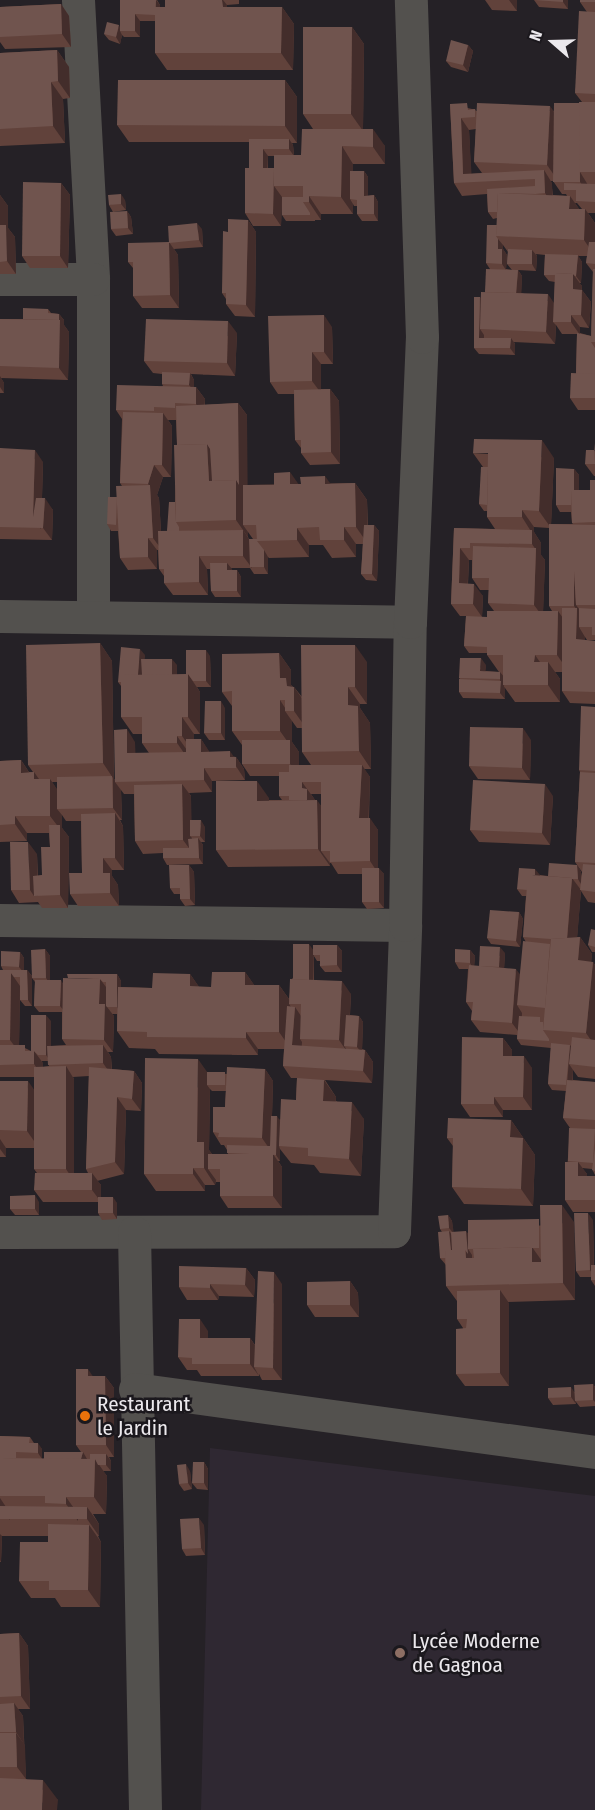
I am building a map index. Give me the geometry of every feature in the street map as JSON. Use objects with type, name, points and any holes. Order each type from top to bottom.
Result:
[{"type":"street","points":[[78,0],[93,279],[93,616]]},
{"type":"street","points":[[0,1232],[394,1231],[405,925],[410,622],[422,337],[411,0]]},
{"type":"street","points":[[0,279],[93,279]]},
{"type":"street","points":[[0,616],[410,622]]},
{"type":"street","points":[[0,920],[405,925]]},
{"type":"street","points":[[134,1232],[135,1389],[145,1810]]},
{"type":"street","points":[[135,1389],[595,1452]]},
{"type":"shaded area","name":"Lycée Moderne de Gagnoa","points":[[210,1448],[595,1496],[595,1810],[201,1810]]},
{"type":"building","points":[[120,0],[156,0],[155,15],[135,14],[135,31],[120,31]]},
{"type":"building","points":[[165,0],[222,0],[223,7],[165,7]]},
{"type":"building","points":[[534,0],[563,0],[563,2]]},
{"type":"building","points":[[580,0],[595,0],[595,2],[580,2]]},
{"type":"building","points":[[61,4],[62,34],[0,37],[0,7]]},
{"type":"building","points":[[155,7],[282,7],[281,53],[155,53]]},
{"type":"building","points":[[579,11],[595,12],[595,94],[575,93]]},
{"type":"building","points":[[107,22],[119,25],[116,37],[104,34]]},
{"type":"building","points":[[303,27],[352,27],[351,114],[303,114]]},
{"type":"building","points":[[451,40],[468,45],[463,65],[446,61]]},
{"type":"building","points":[[57,50],[58,81],[51,82],[53,126],[0,129],[0,53]]},
{"type":"building","points":[[118,80],[285,80],[285,126],[117,125]]},
{"type":"building","points":[[579,102],[595,102],[595,172],[579,172]]},
{"type":"building","points":[[467,103],[468,110],[475,109],[475,117],[461,118],[463,174],[544,170],[545,193],[535,194],[535,179],[454,183],[450,104]]},
{"type":"building","points":[[477,103],[550,106],[547,165],[474,162]]},
{"type":"building","points":[[554,103],[579,103],[580,182],[553,182]]},
{"type":"building","points":[[302,129],[373,129],[373,147],[342,146],[341,197],[309,196],[309,202],[303,202],[303,186],[274,186],[274,155],[301,155]]},
{"type":"building","points":[[249,139],[289,139],[289,149],[263,149],[263,168],[249,168]]},
{"type":"building","points":[[245,168],[274,168],[273,214],[245,213]]},
{"type":"building","points":[[350,171],[364,171],[364,196],[374,195],[374,214],[357,214],[357,200],[350,199]]},
{"type":"building","points":[[23,182],[61,183],[60,256],[22,256]]},
{"type":"building","points":[[564,183],[595,184],[595,202],[576,201],[576,190],[564,190]]},
{"type":"building","points":[[535,186],[536,194],[498,193],[497,212],[488,212],[487,189]]},
{"type":"building","points":[[498,193],[570,196],[569,209],[585,209],[584,240],[496,236]]},
{"type":"building","points":[[121,194],[121,204],[109,205],[108,195]]},
{"type":"building","points":[[282,197],[303,197],[303,202],[310,215],[282,215]]},
{"type":"building","points":[[127,211],[128,228],[111,229],[110,212]]},
{"type":"building","points":[[228,219],[248,220],[246,305],[226,304],[226,293],[222,293],[223,231],[228,232]]},
{"type":"building","points":[[197,223],[199,240],[169,243],[168,226]]},
{"type":"building","points":[[0,225],[6,225],[7,261],[0,262]]},
{"type":"building","points":[[487,225],[497,225],[496,236],[498,249],[502,249],[502,264],[486,263]]},
{"type":"building","points":[[169,242],[170,295],[133,296],[133,262],[128,262],[128,243]]},
{"type":"building","points":[[589,242],[595,242],[595,264],[586,263]]},
{"type":"building","points":[[508,249],[532,250],[532,264],[507,264]]},
{"type":"building","points":[[545,254],[578,255],[576,276],[555,273],[555,275],[544,275]]},
{"type":"building","points":[[486,269],[518,270],[516,293],[485,292]]},
{"type":"building","points":[[593,269],[595,269],[595,342],[591,342]]},
{"type":"building","points":[[555,273],[573,274],[573,289],[582,290],[581,315],[571,315],[571,322],[553,322]]},
{"type":"building","points":[[481,292],[548,294],[546,332],[480,329]]},
{"type":"building","points":[[474,297],[480,297],[479,338],[511,338],[510,348],[474,348]]},
{"type":"building","points":[[23,308],[48,309],[48,313],[59,314],[59,320],[23,319]]},
{"type":"building","points":[[324,315],[324,352],[312,352],[312,381],[270,382],[268,316]]},
{"type":"building","points":[[0,319],[60,320],[59,368],[0,366]]},
{"type":"building","points":[[146,319],[228,321],[227,363],[144,361]]},
{"type":"building","points":[[577,333],[591,336],[591,342],[595,348],[595,374],[576,374]]},
{"type":"building","points":[[162,372],[190,373],[189,385],[162,384]]},
{"type":"building","points":[[571,373],[595,374],[595,398],[570,398]]},
{"type":"building","points":[[117,385],[196,387],[196,404],[175,403],[175,408],[154,407],[154,411],[116,410]]},
{"type":"building","points":[[330,389],[331,452],[301,453],[301,440],[295,440],[294,390]]},
{"type":"building","points":[[238,403],[239,485],[236,480],[212,481],[210,449],[207,444],[177,445],[176,406]]},
{"type":"building","points":[[123,412],[163,413],[162,465],[154,465],[148,484],[120,483]]},
{"type":"building","points":[[474,439],[542,440],[539,511],[522,510],[522,517],[487,517],[488,453],[473,453]]},
{"type":"building","points":[[207,444],[209,481],[236,480],[236,520],[176,522],[174,445]]},
{"type":"building","points":[[0,448],[35,450],[33,517],[36,498],[45,498],[43,528],[0,527]]},
{"type":"building","points":[[586,450],[594,450],[595,464],[585,464]]},
{"type":"building","points":[[481,467],[488,467],[487,505],[479,504]]},
{"type":"building","points":[[556,468],[574,469],[571,505],[556,505]]},
{"type":"building","points":[[290,472],[290,484],[301,484],[300,477],[325,476],[325,484],[355,483],[356,527],[344,527],[344,540],[320,540],[319,527],[297,528],[297,540],[257,541],[256,525],[243,525],[243,485],[274,485],[274,473]]},
{"type":"building","points":[[590,480],[595,480],[595,522],[572,523],[571,490],[590,490]]},
{"type":"building","points":[[150,485],[153,538],[148,538],[148,557],[120,558],[116,486]]},
{"type":"building","points":[[108,497],[117,497],[116,525],[107,524]]},
{"type":"building","points":[[169,502],[175,502],[179,531],[167,531]]},
{"type":"building","points":[[549,524],[595,525],[595,605],[576,605],[574,571],[574,606],[549,606]]},
{"type":"building","points":[[364,525],[374,525],[372,574],[361,574]]},
{"type":"building","points":[[454,528],[532,530],[532,544],[470,543],[470,548],[460,548],[459,583],[474,584],[473,604],[451,604]]},
{"type":"building","points":[[243,530],[243,556],[199,556],[199,582],[164,583],[164,569],[159,569],[158,531]]},
{"type":"building","points":[[249,539],[257,539],[264,550],[264,567],[250,567]]},
{"type":"building","points":[[473,546],[536,548],[534,605],[488,603],[489,578],[472,578]]},
{"type":"building","points":[[210,563],[227,563],[227,570],[237,570],[237,591],[211,591]]},
{"type":"building","points":[[562,608],[577,608],[576,639],[595,641],[595,692],[562,691]]},
{"type":"building","points":[[579,608],[595,609],[595,635],[592,635],[592,627],[579,627]]},
{"type":"building","points":[[487,611],[558,611],[557,655],[535,655],[534,662],[548,662],[548,685],[503,685],[503,655],[487,655]]},
{"type":"building","points":[[466,616],[487,617],[487,647],[464,646]]},
{"type":"building","points":[[100,643],[103,763],[28,765],[26,645]]},
{"type":"building","points":[[301,645],[355,645],[355,687],[348,687],[348,705],[358,706],[359,751],[302,752]]},
{"type":"building","points":[[121,647],[140,649],[138,675],[121,675],[121,682],[118,682]]},
{"type":"building","points":[[186,650],[206,650],[206,681],[193,681],[186,674]]},
{"type":"building","points":[[279,653],[280,678],[286,678],[287,686],[294,687],[294,711],[285,711],[285,700],[280,700],[280,731],[232,731],[232,691],[222,692],[222,654]]},
{"type":"building","points":[[460,658],[481,658],[480,671],[500,672],[500,679],[459,678]]},
{"type":"building","points":[[141,659],[172,659],[172,675],[142,675]]},
{"type":"building","points":[[188,674],[188,717],[182,717],[182,736],[177,736],[177,743],[142,743],[142,717],[121,717],[121,675]]},
{"type":"building","points":[[459,679],[501,681],[500,693],[459,692]]},
{"type":"building","points":[[205,701],[221,701],[221,733],[204,733]]},
{"type":"building","points":[[581,706],[595,707],[595,771],[579,770]]},
{"type":"building","points":[[470,727],[523,728],[522,768],[469,766]]},
{"type":"building","points":[[127,729],[127,753],[186,752],[186,739],[201,739],[201,752],[230,751],[230,757],[236,757],[236,768],[204,768],[204,780],[115,782],[114,730]]},
{"type":"building","points":[[242,740],[290,740],[290,764],[242,764]]},
{"type":"building","points":[[21,760],[21,773],[34,772],[34,779],[50,779],[50,816],[15,816],[15,824],[0,825],[0,761]]},
{"type":"building","points":[[289,765],[362,765],[359,818],[370,818],[370,861],[330,862],[330,851],[321,851],[321,782],[302,782],[302,788],[307,789],[307,800],[289,800]]},
{"type":"building","points":[[279,772],[289,772],[289,796],[279,796]]},
{"type":"building","points":[[580,772],[595,773],[595,863],[575,862]]},
{"type":"building","points":[[112,776],[113,808],[57,809],[57,777]]},
{"type":"building","points":[[473,780],[545,784],[542,833],[470,830]]},
{"type":"building","points":[[216,781],[257,781],[257,801],[317,800],[318,849],[216,850]]},
{"type":"building","points":[[182,784],[183,840],[135,841],[134,785]]},
{"type":"building","points":[[115,813],[115,858],[103,858],[103,873],[110,873],[110,893],[70,894],[69,873],[82,873],[81,814]]},
{"type":"building","points":[[190,820],[201,820],[200,836],[190,836]]},
{"type":"building","points":[[49,825],[60,825],[60,895],[34,896],[33,876],[42,875],[41,847],[50,847]]},
{"type":"building","points":[[198,838],[199,858],[163,858],[163,848],[189,848],[188,839]]},
{"type":"building","points":[[10,842],[28,842],[30,890],[11,890]]},
{"type":"building","points":[[549,863],[577,865],[578,879],[548,876]]},
{"type":"building","points":[[583,864],[595,865],[595,892],[580,890]]},
{"type":"building","points":[[169,865],[189,865],[190,899],[180,899],[180,888],[170,888]]},
{"type":"building","points":[[362,868],[379,868],[379,902],[362,902]]},
{"type":"building","points":[[519,868],[535,869],[535,875],[532,875],[532,886],[527,886],[527,890],[517,889]]},
{"type":"building","points":[[532,875],[572,878],[567,938],[523,937],[527,886],[532,886]]},
{"type":"building","points":[[490,910],[519,912],[516,941],[487,938]]},
{"type":"building","points":[[591,929],[595,930],[595,947],[588,945]]},
{"type":"building","points":[[580,937],[578,960],[593,962],[586,1033],[543,1030],[551,939]]},
{"type":"building","points":[[523,941],[550,944],[545,1008],[517,1005]]},
{"type":"building","points":[[293,944],[309,944],[309,980],[293,979]]},
{"type":"building","points":[[313,945],[337,945],[337,965],[320,966],[320,955],[313,955]]},
{"type":"building","points":[[480,946],[500,947],[499,967],[479,966]]},
{"type":"building","points":[[45,949],[46,978],[32,978],[31,950]]},
{"type":"building","points":[[455,949],[470,950],[470,963],[455,962]]},
{"type":"building","points":[[1,951],[20,952],[19,967],[1,966]]},
{"type":"building","points":[[469,965],[516,969],[512,1023],[471,1020],[473,1002],[466,1002]]},
{"type":"building","points":[[0,970],[27,970],[28,1000],[20,1000],[20,977],[14,977],[11,973],[0,973]]},
{"type":"building","points":[[212,972],[245,972],[245,985],[279,985],[279,1032],[246,1032],[246,1038],[147,1037],[147,1032],[117,1031],[118,987],[152,988],[153,973],[190,974],[190,986],[211,987]]},
{"type":"building","points":[[0,973],[11,973],[10,1040],[0,1040]]},
{"type":"building","points":[[67,974],[117,974],[117,1007],[106,1006],[106,982],[100,979],[68,978]]},
{"type":"building","points":[[63,978],[100,979],[99,1004],[105,1004],[104,1040],[62,1039]]},
{"type":"building","points":[[290,979],[342,981],[339,1040],[300,1039],[301,1004],[289,1004]]},
{"type":"building","points":[[35,980],[61,980],[60,1006],[34,1006]]},
{"type":"building","points":[[287,1006],[295,1007],[292,1045],[365,1050],[363,1071],[283,1066]]},
{"type":"building","points":[[31,1015],[46,1015],[46,1055],[38,1055],[31,1051]]},
{"type":"building","points":[[346,1015],[359,1016],[357,1047],[344,1046]]},
{"type":"building","points":[[519,1016],[540,1017],[549,1041],[517,1039]]},
{"type":"building","points":[[462,1037],[503,1038],[503,1056],[524,1056],[523,1097],[494,1097],[494,1104],[461,1104]]},
{"type":"building","points":[[572,1037],[595,1040],[595,1067],[569,1064]]},
{"type":"building","points":[[551,1043],[570,1045],[566,1085],[548,1084]]},
{"type":"building","points":[[0,1045],[25,1045],[25,1051],[34,1051],[34,1064],[0,1065]]},
{"type":"building","points":[[103,1045],[103,1063],[48,1065],[47,1046]]},
{"type":"building","points":[[145,1058],[198,1059],[197,1142],[204,1142],[204,1168],[193,1168],[193,1174],[144,1174]]},
{"type":"building","points":[[66,1066],[66,1169],[34,1169],[34,1067]]},
{"type":"building","points":[[89,1067],[134,1071],[132,1099],[117,1097],[115,1162],[86,1169]]},
{"type":"building","points":[[227,1067],[265,1069],[262,1138],[218,1137],[219,1133],[213,1132],[213,1107],[225,1107]]},
{"type":"building","points":[[207,1072],[225,1072],[225,1085],[207,1085]]},
{"type":"building","points":[[297,1078],[324,1080],[323,1101],[352,1102],[349,1159],[308,1156],[308,1148],[279,1146],[281,1099],[296,1100]]},
{"type":"building","points":[[567,1080],[595,1082],[595,1120],[563,1118]]},
{"type":"building","points":[[0,1081],[28,1081],[27,1131],[0,1130]]},
{"type":"building","points":[[271,1116],[277,1116],[276,1155],[227,1153],[227,1145],[270,1146]]},
{"type":"building","points":[[448,1118],[511,1120],[510,1137],[523,1138],[521,1189],[452,1187],[453,1138],[447,1138]]},
{"type":"building","points":[[569,1128],[595,1129],[593,1163],[568,1161]]},
{"type":"building","points":[[595,1148],[595,1171],[592,1170]]},
{"type":"building","points":[[208,1154],[273,1154],[273,1196],[220,1196],[220,1169],[208,1169]]},
{"type":"building","points":[[565,1162],[578,1162],[578,1176],[595,1176],[595,1200],[565,1200]]},
{"type":"building","points":[[35,1173],[92,1173],[92,1190],[34,1190]]},
{"type":"building","points":[[35,1195],[35,1209],[10,1209],[10,1196]]},
{"type":"building","points":[[98,1197],[113,1197],[113,1213],[98,1213]]},
{"type":"building","points":[[540,1205],[562,1205],[563,1283],[446,1286],[445,1250],[465,1250],[466,1258],[474,1258],[473,1249],[532,1247],[532,1262],[541,1262]]},
{"type":"building","points":[[574,1213],[588,1213],[590,1270],[576,1271]]},
{"type":"building","points":[[448,1215],[449,1228],[440,1229],[438,1216]]},
{"type":"building","points":[[539,1219],[539,1248],[468,1249],[468,1220]]},
{"type":"building","points":[[449,1231],[451,1250],[445,1250],[446,1258],[440,1258],[438,1232]]},
{"type":"building","points":[[466,1231],[468,1254],[465,1250],[452,1250],[451,1232]]},
{"type":"building","points":[[591,1265],[595,1265],[595,1280],[591,1280]]},
{"type":"building","points":[[179,1266],[246,1268],[245,1285],[210,1284],[210,1288],[179,1287]]},
{"type":"building","points":[[258,1271],[274,1272],[273,1368],[254,1367]]},
{"type":"building","points":[[350,1281],[350,1305],[307,1305],[307,1282]]},
{"type":"building","points":[[500,1290],[500,1373],[456,1374],[456,1329],[466,1328],[467,1319],[457,1319],[457,1291]]},
{"type":"building","points":[[179,1319],[200,1319],[200,1338],[250,1338],[250,1364],[192,1364],[192,1358],[178,1357]]},
{"type":"building","points":[[76,1369],[88,1369],[88,1376],[105,1376],[106,1445],[76,1445]]},
{"type":"building","points":[[593,1384],[593,1400],[575,1401],[574,1385]]},
{"type":"building","points":[[571,1387],[571,1397],[548,1398],[548,1388]]},
{"type":"building","points":[[0,1436],[30,1437],[29,1443],[38,1443],[38,1453],[16,1452],[16,1458],[0,1458]]},
{"type":"building","points":[[44,1452],[83,1452],[81,1459],[44,1459]]},
{"type":"building","points":[[90,1454],[106,1454],[106,1465],[98,1465],[95,1459],[90,1459]]},
{"type":"building","points":[[0,1458],[95,1459],[94,1497],[66,1497],[66,1504],[45,1503],[45,1496],[0,1496]]},
{"type":"building","points":[[193,1462],[204,1462],[204,1483],[192,1483]]},
{"type":"building","points":[[186,1464],[188,1483],[179,1484],[177,1465]]},
{"type":"building","points":[[0,1506],[87,1507],[87,1519],[0,1519]]},
{"type":"building","points":[[199,1518],[201,1548],[182,1549],[180,1519]]},
{"type":"building","points":[[48,1524],[89,1525],[88,1590],[49,1590],[49,1581],[19,1581],[20,1542],[48,1542]]},
{"type":"building","points":[[19,1633],[21,1696],[0,1697],[0,1634]]},
{"type":"building","points":[[14,1703],[16,1732],[0,1732],[0,1704]]},
{"type":"building","points":[[0,1733],[16,1733],[17,1767],[0,1767]]},
{"type":"building","points":[[0,1778],[43,1780],[42,1810],[0,1810]]},
{"type":"place","name":"Restaurant le Jardin","points":[[85,1416]]},
{"type":"place","name":"Lycée Moderne de Gagnoa","points":[[400,1653]]}]
